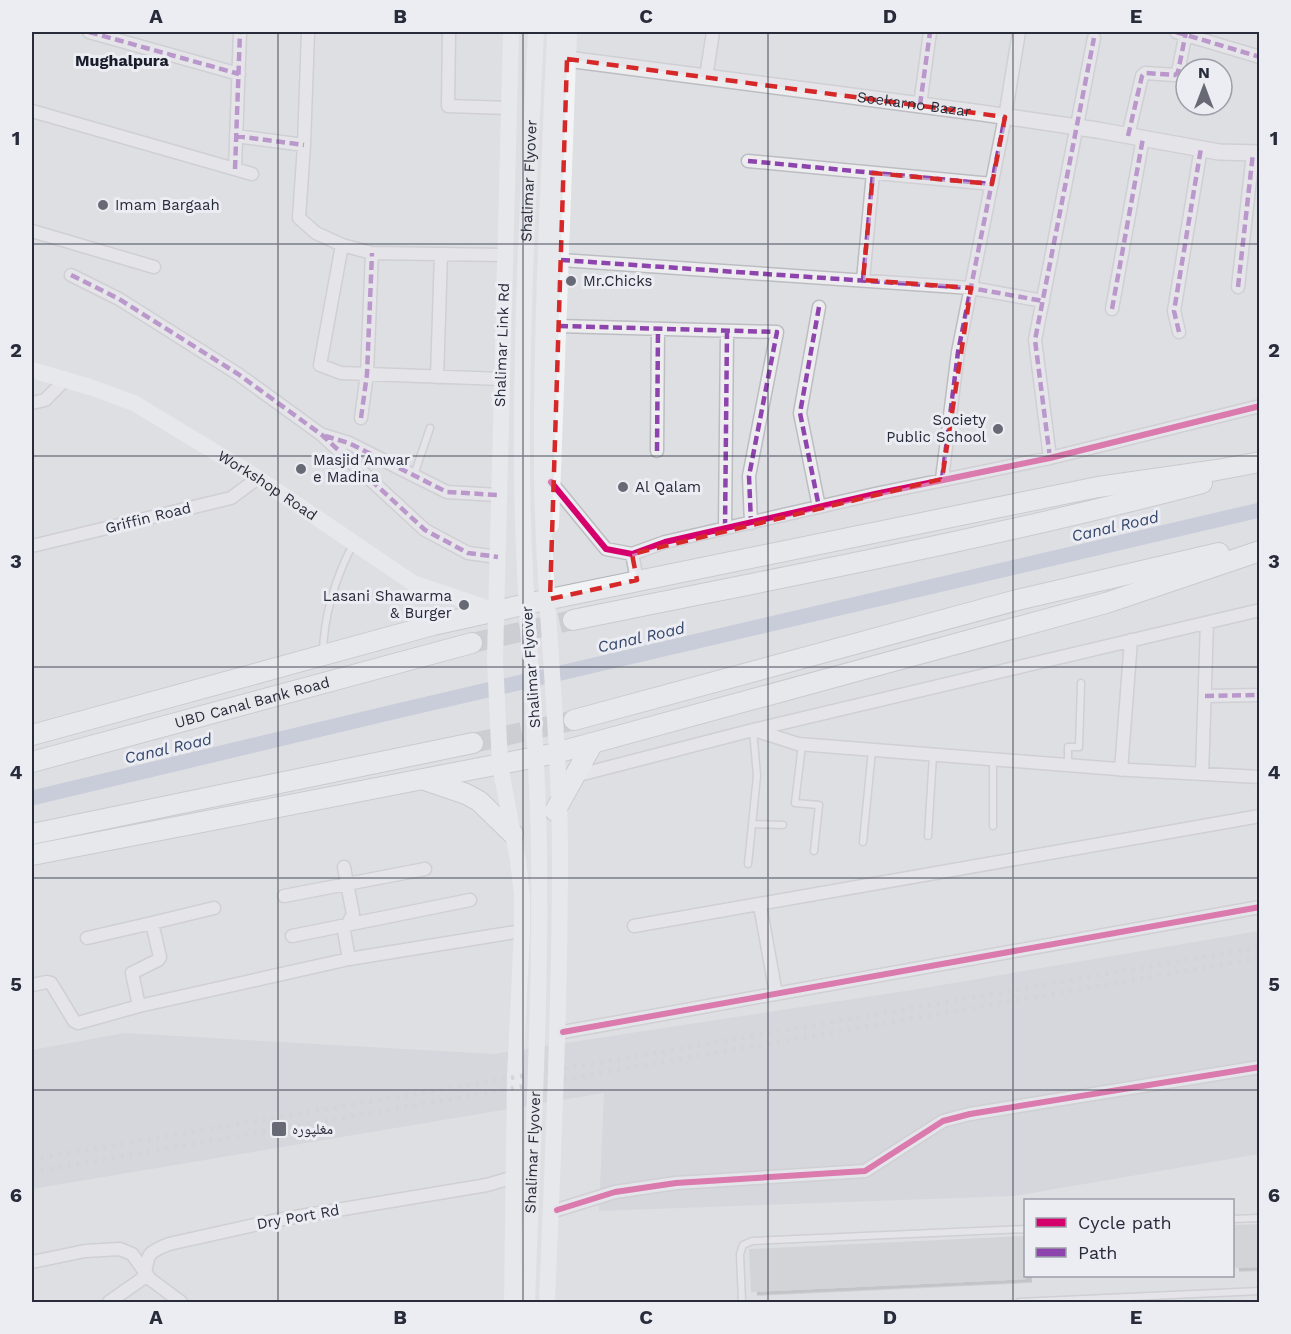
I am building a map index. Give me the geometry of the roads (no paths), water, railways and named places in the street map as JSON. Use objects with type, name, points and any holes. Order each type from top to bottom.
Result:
[{"type":"highway","points":[[32,735],[496,611],[1098,487],[1260,462]]},
{"type":"highway","points":[[573,620],[999,533],[1105,509],[1260,467]]},
{"type":"highway","points":[[574,720],[1017,600],[1260,544]]},
{"type":"highway","points":[[32,855],[552,754],[1106,603],[1260,551]]},
{"type":"highway","name":"UBD Canal Bank Road","points":[[32,762],[472,643]]},
{"type":"highway","points":[[32,834],[473,742]]},
{"type":"highway","points":[[555,811],[592,743]]},
{"type":"highway","points":[[423,779],[479,801],[513,834]]},
{"type":"main road","name":"Shalimar Link Rd","points":[[511,32],[495,659],[500,765],[522,895],[512,1302]]},
{"type":"main road","name":"Shalimar Flyover","points":[[526,1302],[538,985],[539,857],[522,467],[524,343],[536,32]]},
{"type":"main road","name":"Shalimar Flyover","points":[[548,1302],[560,854],[558,768],[547,612],[542,475],[543,343],[555,32]]},
{"type":"main road","points":[[555,1302],[563,1032],[549,636],[551,482],[559,326],[568,32]]},
{"type":"main road","name":"Workshop Road","points":[[32,370],[134,403],[258,477],[413,583],[496,611]]},
{"type":"main road","points":[[516,1067],[562,1064]]},
{"type":"street","points":[[93,32],[239,74]]},
{"type":"street","points":[[235,169],[240,32]]},
{"type":"street","points":[[308,32],[299,218],[316,233],[342,245],[372,253],[504,255]]},
{"type":"street","points":[[449,32],[448,106],[508,108]]},
{"type":"street","points":[[706,77],[713,32]]},
{"type":"street","points":[[920,105],[930,32]]},
{"type":"street","points":[[942,479],[958,352],[1005,117],[1019,32]]},
{"type":"street","points":[[1112,309],[1136,137],[1142,76],[1145,73],[1175,75],[1178,72],[1182,32],[1260,57]]},
{"type":"street","points":[[1050,458],[1035,340],[1094,38]]},
{"type":"street","name":"Soekarno Bazar","points":[[567,59],[1077,127],[1219,152],[1256,153]]},
{"type":"street","points":[[32,111],[252,174]]},
{"type":"street","points":[[236,136],[304,145]]},
{"type":"street","points":[[1179,332],[1174,311],[1201,148]]},
{"type":"street","points":[[1238,287],[1256,153]]},
{"type":"street","points":[[748,161],[992,184]]},
{"type":"street","points":[[863,280],[873,173]]},
{"type":"street","points":[[32,231],[154,267]]},
{"type":"street","points":[[342,245],[320,364],[340,373],[501,380]]},
{"type":"street","points":[[361,418],[367,374],[372,253]]},
{"type":"street","points":[[438,377],[441,254]]},
{"type":"street","points":[[561,261],[971,288],[1043,301]]},
{"type":"street","points":[[71,275],[119,299],[238,374],[322,435],[425,530],[468,553],[498,557]]},
{"type":"street","points":[[819,307],[800,412],[819,507]]},
{"type":"street","points":[[559,326],[777,332],[749,476],[751,523]]},
{"type":"street","points":[[657,451],[658,329]]},
{"type":"street","points":[[725,528],[727,331]]},
{"type":"street","points":[[32,403],[45,400],[65,380]]},
{"type":"street","points":[[551,482],[606,549],[632,554],[665,542],[942,479],[1050,458],[1260,406]]},
{"type":"street","points":[[322,435],[349,443],[447,492],[498,495]]},
{"type":"street","name":"Griffin Road","points":[[32,546],[231,498],[258,477]]},
{"type":"street","points":[[632,554],[638,580]]},
{"type":"street","points":[[575,776],[753,730],[1260,610]]},
{"type":"street","points":[[1202,774],[1207,623]]},
{"type":"street","points":[[1122,770],[1131,640]]},
{"type":"street","points":[[1205,696],[1260,695]]},
{"type":"street","points":[[753,730],[802,744],[1122,770],[1260,777]]},
{"type":"street","points":[[634,926],[1260,816]]},
{"type":"street","points":[[344,867],[353,914],[344,927],[349,959]]},
{"type":"street","points":[[284,896],[425,869]]},
{"type":"street","points":[[292,936],[470,900]]},
{"type":"street","points":[[760,905],[776,994]]},
{"type":"street","points":[[563,1032],[1260,907]]},
{"type":"street","points":[[87,938],[214,908]]},
{"type":"street","points":[[139,1006],[132,973],[160,957],[152,923]]},
{"type":"street","points":[[32,985],[51,983],[74,1021],[78,1023],[139,1006],[349,959],[522,931]]},
{"type":"street","points":[[557,1210],[615,1192],[676,1183],[865,1171],[943,1121],[970,1114],[1260,1067]]},
{"type":"street","name":"Dry Port Rd","points":[[109,1302],[139,1282],[152,1252],[169,1244],[277,1220],[487,1185],[514,1177]]},
{"type":"street","points":[[32,1262],[85,1251],[120,1249],[137,1259],[158,1286],[181,1302]]},
{"type":"lane","points":[[414,476],[430,428]]},
{"type":"lane","points":[[322,656],[323,634],[335,588],[353,543]]},
{"type":"lane","points":[[1068,765],[1068,747],[1079,747],[1082,682]]},
{"type":"lane","points":[[748,864],[757,776],[753,730]]},
{"type":"lane","points":[[802,744],[795,803],[819,805],[814,851]]},
{"type":"lane","points":[[863,842],[872,750]]},
{"type":"lane","points":[[928,836],[933,755]]},
{"type":"lane","points":[[993,759],[993,826]]},
{"type":"lane","points":[[752,824],[783,825]]},
{"type":"lane","points":[[1234,1219],[1260,1218]]},
{"type":"lane","points":[[742,1302],[740,1254],[743,1245],[753,1241],[1024,1229]]},
{"type":"lane","points":[[1019,1302],[1260,1291]]},
{"type":"waterway","name":"Canal Road","points":[[32,798],[1260,510]]},
{"type":"tunnel","points":[[472,643],[573,620]]},
{"type":"tunnel","points":[[473,743],[571,721]]},
{"type":"railway","points":[[32,1159],[1260,947]]},
{"type":"railway","points":[[32,1172],[1260,958]]},
{"type":"place","name":"Imam Bargaah","points":[[103,205]]},
{"type":"place","name":"Mr.Chicks","points":[[571,281]]},
{"type":"place","name":"Society Public School","points":[[998,429]]},
{"type":"place","name":"Masjid Anwar e Madina","points":[[301,469]]},
{"type":"place","name":"Al Qalam","points":[[623,487]]},
{"type":"place","name":"Lasani Shawarma & Burger","points":[[464,605]]},
{"type":"place","name":"مغلپورہ","points":[[279,1129]]},
{"type":"district","name":"Mughalpura","points":[[122,60]]}]
